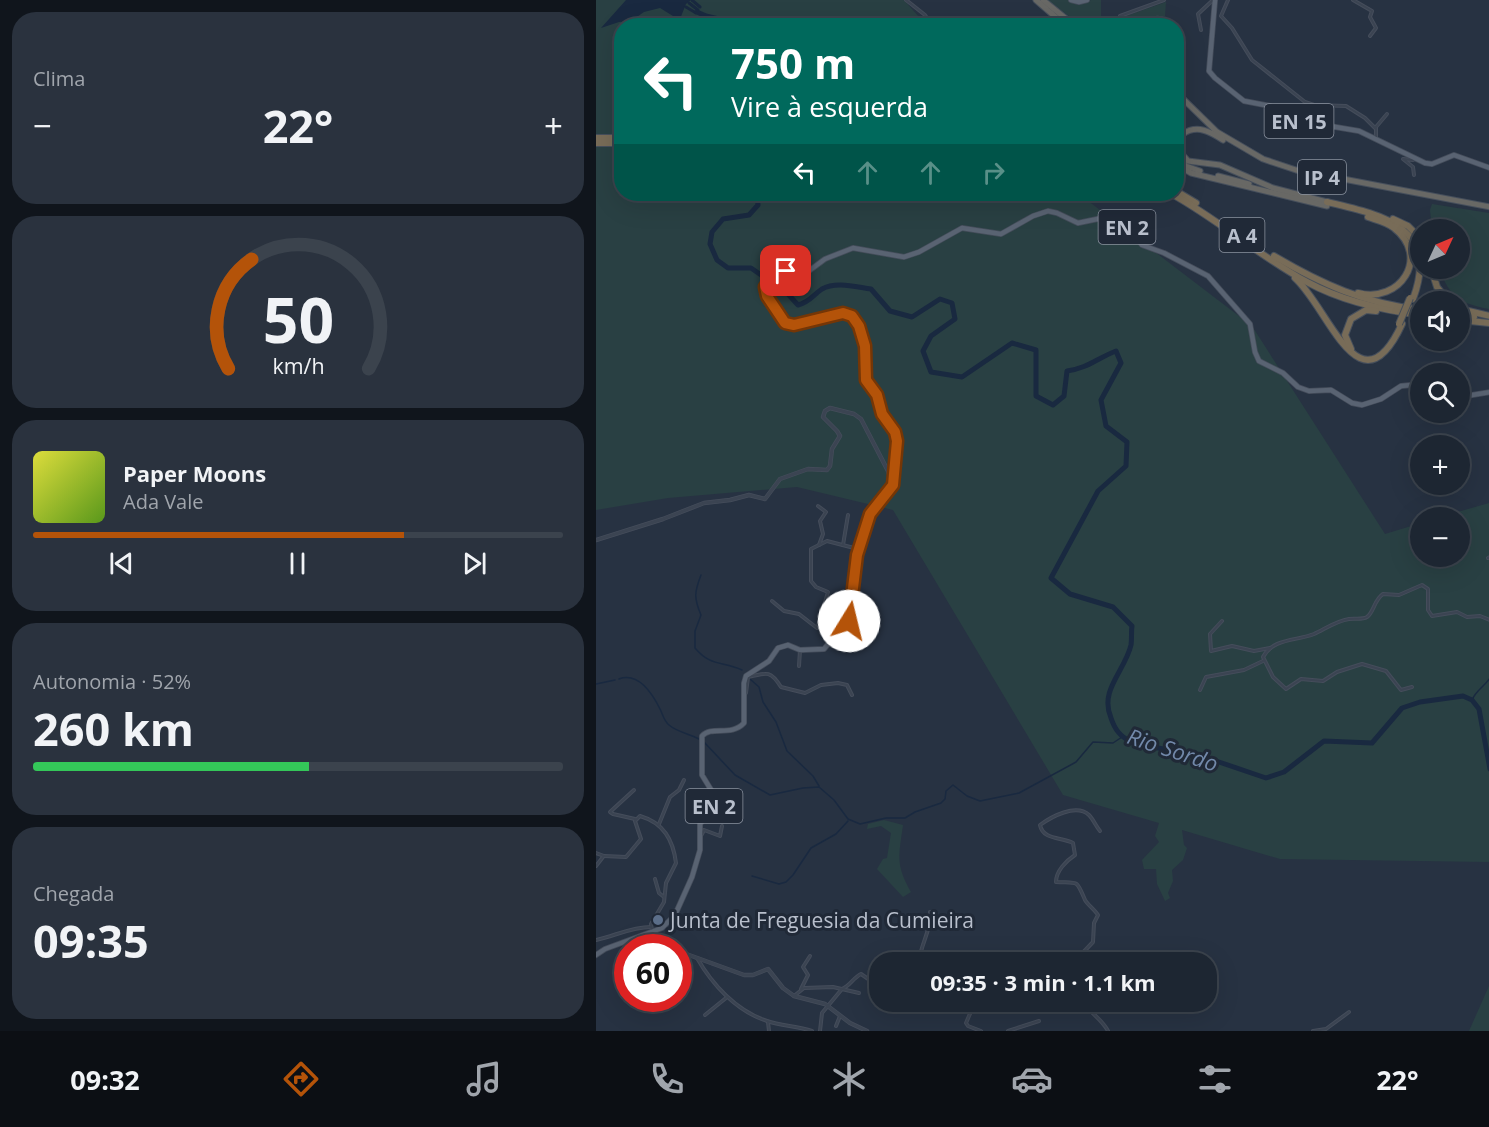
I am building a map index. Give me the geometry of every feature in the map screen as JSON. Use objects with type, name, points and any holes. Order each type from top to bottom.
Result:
[{"type":"highway","points":[[1037,0],[1058,18]]},
{"type":"highway","points":[[1043,0],[1065,18]]},
{"type":"highway","name":"IP 4","points":[[1184,100],[1231,142],[1280,165],[1490,209]]},
{"type":"highway","name":"IP 4","points":[[1184,101],[1208,126],[1235,146],[1266,162],[1319,176],[1490,209]]},
{"type":"highway","points":[[1184,135],[1190,130],[1206,130],[1262,161],[1291,171],[1319,176]]},
{"type":"highway","points":[[596,138],[614,138]]},
{"type":"highway","points":[[596,143],[614,144]]},
{"type":"highway","points":[[1184,156],[1188,160],[1228,167],[1262,184],[1327,204]]},
{"type":"highway","points":[[1184,163],[1193,169],[1286,192]]},
{"type":"highway","points":[[1184,168],[1192,173],[1401,222],[1410,230]]},
{"type":"highway","name":"A 4","points":[[1184,195],[1309,277],[1352,296],[1410,308]]},
{"type":"highway","name":"A 4","points":[[1184,200],[1307,282],[1356,302],[1410,314]]},
{"type":"highway","points":[[1309,277],[1370,295],[1384,293],[1399,285],[1406,276],[1410,263],[1407,244],[1394,228],[1371,215]]},
{"type":"highway","points":[[1269,258],[1305,288],[1346,349],[1354,356],[1369,360],[1383,355],[1388,351],[1412,299],[1417,276],[1414,248],[1404,234],[1395,226],[1371,215]]},
{"type":"highway","points":[[1395,312],[1366,310],[1357,313],[1346,329],[1349,347],[1361,356],[1375,355],[1385,348],[1400,324]]},
{"type":"highway","points":[[1470,312],[1490,317]]},
{"type":"highway","points":[[1470,316],[1490,317]]},
{"type":"highway","points":[[1470,321],[1490,324]]},
{"type":"main road","points":[[1071,0],[1079,3],[1087,0]]},
{"type":"main road","name":"EN 15","points":[[1214,0],[1209,71],[1241,100],[1270,106],[1287,119],[1354,129],[1422,162]]},
{"type":"main road","points":[[1422,162],[1432,164],[1454,155],[1490,168]]},
{"type":"main road","name":"EN 2","points":[[596,955],[605,949],[665,927],[674,918],[691,881],[699,852],[701,822],[712,809],[715,801],[702,775],[702,736],[704,733],[729,732],[740,728],[744,723],[746,676],[769,661],[778,648],[788,645],[800,650],[824,649],[844,626],[851,612],[858,549],[870,514],[892,487],[897,436],[883,415],[878,397],[866,380],[865,346],[856,321],[850,315],[843,313],[788,324],[781,319],[767,296],[765,286],[774,273],[779,270],[802,276],[827,258],[854,247],[896,258],[908,257],[921,252],[958,229],[976,228],[1000,234],[1047,211],[1056,212],[1078,223],[1108,217],[1127,226],[1142,245],[1166,254],[1208,276],[1250,324],[1255,353],[1259,361],[1283,373],[1298,387],[1309,391],[1331,390],[1352,403],[1364,405],[1384,398],[1401,386],[1410,385]]},
{"type":"main road","points":[[1470,395],[1490,392]]},
{"type":"street","points":[[906,0],[927,18]]},
{"type":"street","points":[[1120,16],[1164,0]]},
{"type":"street","points":[[1201,30],[1198,14],[1214,0]]},
{"type":"street","points":[[1228,0],[1221,16],[1233,29],[1253,62],[1308,103],[1346,106],[1366,118],[1375,128],[1376,138]]},
{"type":"street","points":[[1353,0],[1372,11],[1370,17],[1376,28],[1370,36]]},
{"type":"street","points":[[1375,128],[1387,114]]},
{"type":"street","points":[[1414,175],[1413,167],[1403,158],[1422,162]]},
{"type":"street","points":[[596,540],[663,519],[704,503],[749,495],[765,499],[776,482],[782,478],[808,470],[827,470],[831,464],[832,449],[840,436],[823,417],[824,411],[830,408],[861,418],[886,467],[892,487]]},
{"type":"street","points":[[886,467],[891,470],[895,468]]},
{"type":"street","points":[[818,506],[826,512],[819,522],[823,534],[819,545]]},
{"type":"street","points":[[843,545],[848,515]]},
{"type":"street","points":[[819,628],[819,617],[828,592],[814,586],[810,577],[811,549],[827,541],[858,549]]},
{"type":"street","points":[[1222,621],[1210,634],[1211,651],[1231,646],[1254,651],[1312,634],[1347,619],[1367,617],[1374,602],[1382,594],[1399,595],[1421,585],[1427,586],[1429,590],[1428,609],[1432,616],[1457,612],[1467,617],[1479,616],[1490,620]]},
{"type":"street","points":[[772,601],[784,611],[799,614],[819,628],[844,626]]},
{"type":"street","points":[[1270,648],[1264,655],[1263,661],[1274,677],[1287,689],[1301,679],[1323,681],[1336,672],[1362,664],[1385,671],[1401,690],[1412,687]]},
{"type":"street","points":[[799,666],[800,650]]},
{"type":"street","points":[[1200,690],[1206,677],[1244,670],[1263,661]]},
{"type":"street","points":[[744,695],[747,691],[748,677],[772,674],[781,687],[801,693],[809,693],[821,685],[838,683],[847,685],[852,695]]},
{"type":"street","points":[[659,824],[670,797],[679,790],[684,780]]},
{"type":"street","points":[[634,790],[610,812],[636,819],[643,816],[659,824],[669,836],[676,863],[666,883],[663,904],[651,927]]},
{"type":"street","points":[[1083,952],[1093,942],[1094,923],[1098,915],[1094,908],[1086,902],[1082,888],[1075,882],[1056,882],[1056,876],[1066,861],[1075,855],[1073,843],[1046,836],[1041,831],[1040,825],[1067,812],[1079,811],[1089,815],[1100,831]]},
{"type":"street","points":[[596,853],[625,858],[641,838],[636,827],[636,819]]},
{"type":"street","points":[[701,837],[704,830],[720,836],[722,826]]},
{"type":"street","points":[[596,866],[604,856]]},
{"type":"street","points":[[655,879],[660,893],[665,897]]},
{"type":"street","points":[[921,952],[930,928],[930,912]]},
{"type":"street","points":[[651,927],[654,932]]},
{"type":"street","points":[[596,940],[625,930],[651,927]]},
{"type":"street","points":[[692,956],[750,976],[768,969],[794,996],[822,1003],[867,1031]]},
{"type":"street","points":[[794,996],[801,989],[808,975],[803,967],[810,956]]},
{"type":"street","points":[[696,958],[704,972],[719,986],[727,998],[768,1022],[794,1025],[812,1031]]},
{"type":"street","points":[[820,1031],[822,1013],[842,989],[861,974],[869,980]]},
{"type":"street","points":[[801,989],[831,987],[859,993]]},
{"type":"street","points":[[705,1015],[727,998]]},
{"type":"street","points":[[971,1012],[966,1023],[981,1031]]},
{"type":"street","points":[[1090,1012],[1103,1022],[1108,1031]]},
{"type":"street","points":[[1313,1031],[1324,1030],[1349,1012]]},
{"type":"street","points":[[836,1026],[840,1016]]},
{"type":"street","points":[[1008,1031],[1039,1021]]},
{"type":"street","points":[[768,1022],[769,1031]]},
{"type":"green space","points":[[596,0],[904,0],[920,18],[614,18],[614,201],[1088,201],[1252,326],[1385,534],[1410,526],[1410,567],[1470,567],[1470,508],[1489,503],[1489,862],[1280,859],[1182,830],[1184,845],[1187,848],[1183,860],[1172,870],[1173,881],[1168,893],[1170,898],[1165,901],[1157,884],[1156,869],[1144,869],[1142,860],[1159,842],[1155,836],[1159,823],[1063,795],[893,510],[797,487],[668,498],[596,510]]},
{"type":"green space","points":[[1047,0],[1068,0],[1078,5],[1091,0],[1101,0],[1101,17],[1120,18],[1071,18]]},
{"type":"green space","points":[[1166,2],[1165,16],[1120,18]]},
{"type":"green space","points":[[1432,204],[1489,213],[1489,309],[1470,304],[1470,291],[1451,291],[1443,279],[1470,279],[1470,219],[1431,219]]},
{"type":"green space","points":[[884,820],[903,825],[900,866],[911,892],[903,897],[877,869],[883,859],[887,858],[891,833],[881,826],[867,829],[868,824]]},
{"type":"green space","points":[[1489,986],[1489,1031],[1469,1031]]},
{"type":"water","points":[[626,0],[691,0],[686,4],[680,18],[674,18],[660,8],[644,12],[635,18],[614,18],[614,24],[601,28]]},
{"type":"waterway","points":[[692,0],[700,7]]},
{"type":"waterway","points":[[689,3],[698,10]]},
{"type":"waterway","points":[[686,7],[696,13]]},
{"type":"waterway","name":"Rio Sordo","points":[[697,12],[714,18]]},
{"type":"waterway","name":"Rio Sordo","points":[[758,201],[758,205],[749,215],[723,219],[712,232],[710,244],[717,260],[728,268],[751,268],[787,293],[798,305],[822,289],[833,285],[871,289],[890,311],[912,317],[940,299],[952,303],[955,319],[931,336],[923,351],[931,372],[962,377],[1012,343],[1036,350],[1036,396],[1053,405],[1064,396],[1067,371],[1116,351],[1121,363],[1101,400],[1106,426],[1127,442],[1126,466],[1098,491],[1051,578],[1070,594],[1113,607],[1132,626],[1131,645],[1108,698],[1108,708],[1113,722],[1118,732],[1124,737],[1131,742],[1213,760],[1266,778],[1284,772],[1324,741],[1372,743],[1402,708],[1420,702],[1463,696],[1472,700],[1479,709],[1490,769]]},
{"type":"waterway","points":[[701,575],[696,591],[696,600],[701,615],[695,631],[695,648],[712,661],[742,670]]},
{"type":"waterway","points":[[619,679],[632,678],[644,685],[667,723],[699,739]]},
{"type":"waterway","points":[[1472,700],[1490,678]]},
{"type":"waterway","points":[[750,679],[759,687],[763,702],[776,722],[787,751],[813,776],[819,786]]},
{"type":"waterway","points":[[596,684],[615,680]]},
{"type":"waterway","points":[[704,742],[735,775],[770,795],[819,787],[834,800],[848,819],[860,824],[886,818],[905,818],[941,803],[945,799],[946,791],[953,785],[967,796],[980,801],[1019,793],[1076,762],[1093,742],[1113,743],[1122,737]]},
{"type":"waterway","points":[[752,876],[779,884],[786,882],[811,848],[836,834],[848,821]]},
{"type":"place","name":"Junta de Freguesia da Cumieira","points":[[658,920]]},
{"type":"route","points":[[786,271],[775,272],[765,287],[767,296],[781,319],[785,323],[794,325],[843,313],[850,315],[856,321],[865,346],[866,380],[877,395],[882,414],[897,437],[893,485],[870,514],[857,555],[849,621]]}]
